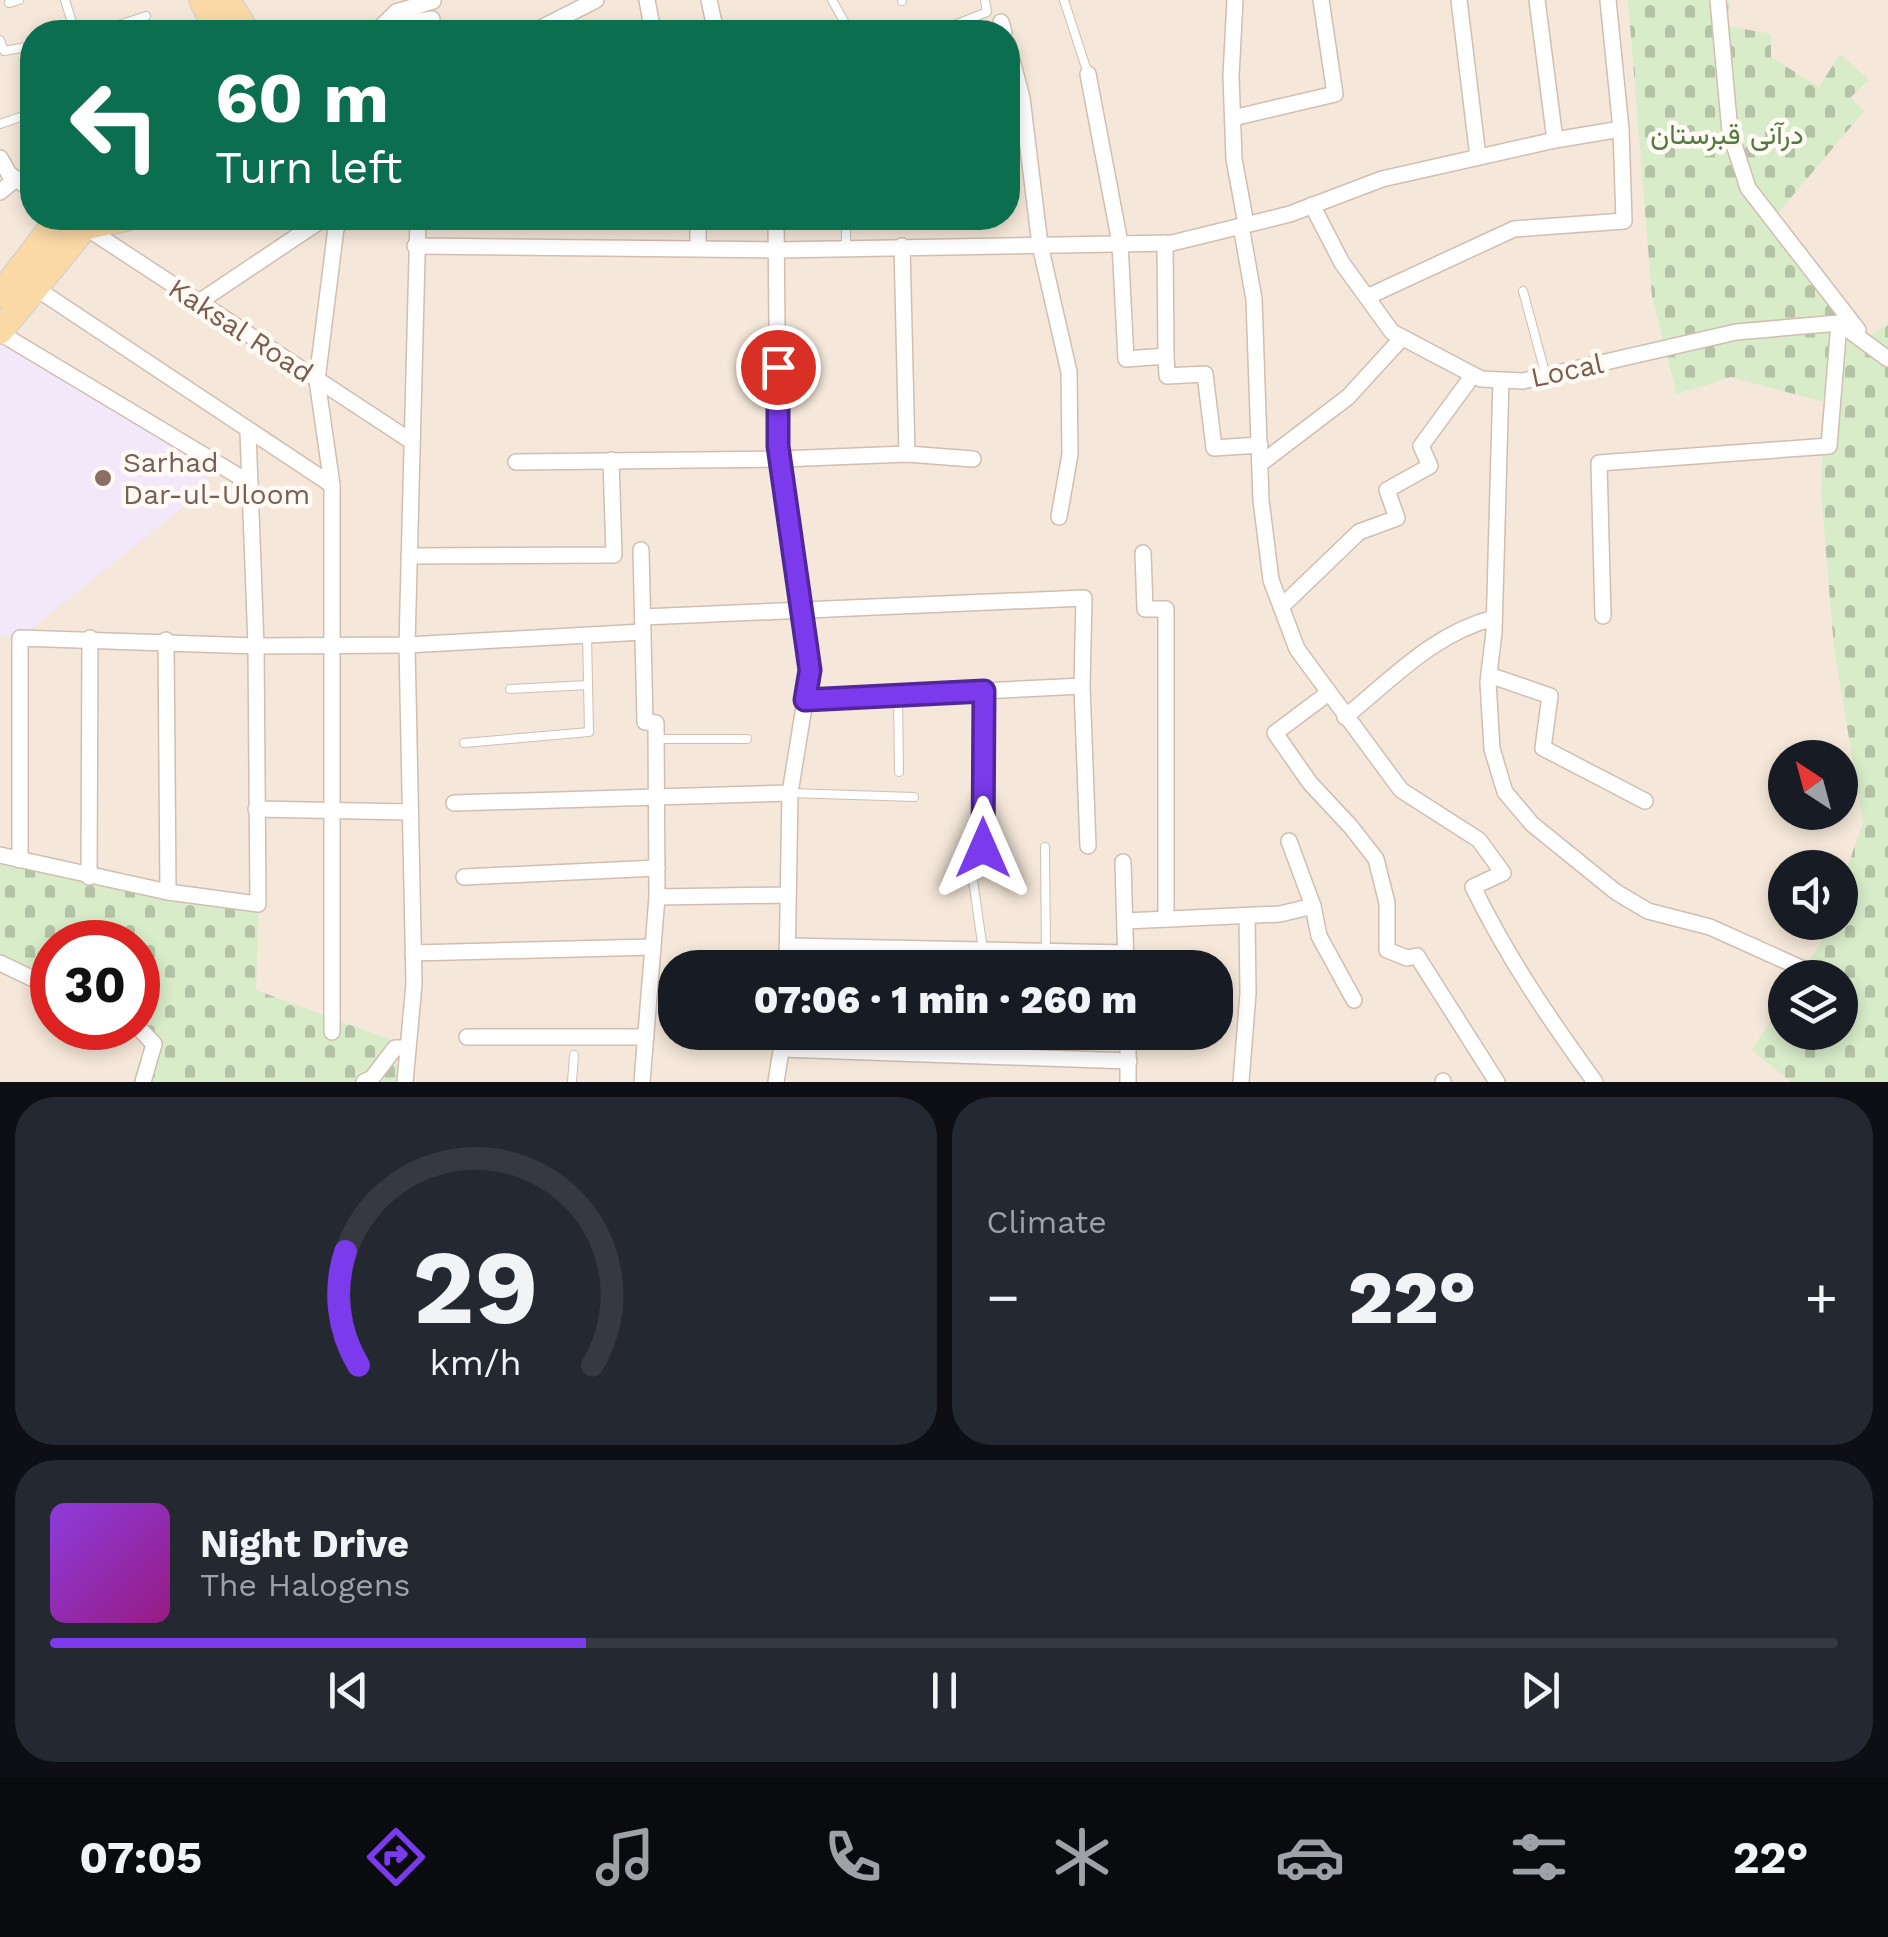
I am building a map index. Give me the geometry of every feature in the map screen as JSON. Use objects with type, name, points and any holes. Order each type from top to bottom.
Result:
[{"type":"main road","points":[[0,295],[51,230]]},
{"type":"main road","points":[[0,332],[73,230]]},
{"type":"street","points":[[557,20],[596,0]]},
{"type":"street","points":[[1236,0],[1234,159],[1254,299],[1261,500],[1271,580],[1296,649],[1402,790],[1479,840],[1503,872],[1473,888],[1542,1006],[1595,1082]]},
{"type":"street","points":[[1233,118],[1335,94],[1321,0]]},
{"type":"street","points":[[1459,0],[1478,156]]},
{"type":"street","points":[[1538,0],[1555,140]]},
{"type":"street","points":[[1367,297],[1514,229],[1624,221],[1608,0]]},
{"type":"street","points":[[1718,0],[1730,132],[1748,188],[1864,340]]},
{"type":"street","points":[[388,20],[396,12],[433,1]]},
{"type":"street","points":[[1088,74],[1120,244],[1126,359],[1166,356]]},
{"type":"street","points":[[1020,90],[1040,245],[1069,372],[1070,454],[1059,516]]},
{"type":"street","points":[[416,246],[777,250],[1165,243],[1312,206],[1382,179],[1555,140],[1620,130]]},
{"type":"street","points":[[0,158],[20,182]]},
{"type":"street","points":[[0,192],[16,179]]},
{"type":"street","name":"Local","points":[[1312,206],[1342,263],[1392,332],[1481,379],[1523,381],[1736,332],[1838,323]]},
{"type":"street","name":"Kaksal Road","points":[[91,230],[411,441]]},
{"type":"street","points":[[199,302],[302,230]]},
{"type":"street","points":[[332,1032],[332,485],[317,380],[340,230]]},
{"type":"street","points":[[405,1082],[414,984],[408,646],[417,230]]},
{"type":"street","points":[[698,230],[698,248]]},
{"type":"street","points":[[776,230],[778,446],[810,670],[790,793],[787,950]]},
{"type":"street","points":[[1165,243],[1167,376],[1205,374],[1214,448],[1260,445]]},
{"type":"street","points":[[902,246],[907,454]]},
{"type":"street","points":[[34,287],[332,485]]},
{"type":"street","points":[[1604,616],[1599,463],[1829,446],[1838,323],[1888,359]]},
{"type":"street","points":[[0,332],[250,483]]},
{"type":"street","points":[[1260,464],[1348,397],[1402,338]]},
{"type":"street","points":[[1281,606],[1359,532],[1396,518],[1387,490],[1430,466],[1421,446],[1473,375]]},
{"type":"street","points":[[1501,380],[1489,675],[1492,750],[1505,792],[1532,824],[1616,892],[1648,911],[1710,927],[1783,960]]},
{"type":"street","points":[[0,855],[89,877],[258,904],[256,646],[248,432]]},
{"type":"street","points":[[516,462],[781,460],[907,454],[973,459]]},
{"type":"street","points":[[409,556],[614,555],[612,460]]},
{"type":"street","points":[[641,550],[645,722],[656,723],[658,897],[642,1082]]},
{"type":"street","points":[[1143,553],[1146,609],[1166,608],[1166,919]]},
{"type":"street","points":[[20,860],[20,638],[256,646],[408,646],[587,635],[643,624],[801,612],[1084,598],[1082,686],[1088,846]]},
{"type":"street","points":[[1345,717],[1428,647],[1468,624],[1494,618]]},
{"type":"street","points":[[89,877],[90,638]]},
{"type":"street","points":[[166,640],[168,892]]},
{"type":"street","points":[[1489,675],[1550,696],[1543,748],[1646,802]]},
{"type":"street","points":[[805,700],[1082,686]]},
{"type":"street","points":[[983,848],[984,691]]},
{"type":"street","points":[[1328,694],[1276,733],[1310,783],[1376,859],[1387,903],[1386,950],[1407,958],[1417,956],[1497,1082]]},
{"type":"street","points":[[454,803],[790,793]]},
{"type":"street","points":[[256,809],[410,812]]},
{"type":"street","points":[[1289,842],[1314,906],[1319,936],[1354,1000]]},
{"type":"street","points":[[1124,862],[1126,950]]},
{"type":"street","points":[[464,877],[657,868]]},
{"type":"street","points":[[658,897],[787,894]]},
{"type":"street","points":[[1125,921],[1280,914],[1314,906]]},
{"type":"street","points":[[1240,1082],[1248,993],[1247,916]]},
{"type":"street","points":[[787,946],[982,950]]},
{"type":"street","points":[[413,952],[653,947]]},
{"type":"street","points":[[0,963],[30,977]]},
{"type":"street","points":[[468,1037],[646,1037]]},
{"type":"street","points":[[364,1082],[372,1078],[395,1048],[407,1048]]},
{"type":"street","points":[[142,1082],[152,1050]]},
{"type":"street","points":[[776,1082],[781,1050]]},
{"type":"street","points":[[939,1050],[1129,1061]]},
{"type":"street","points":[[1128,1082],[1129,1050]]},
{"type":"lane","points":[[967,20],[987,12],[985,0]]},
{"type":"lane","points":[[1064,0],[1088,74]]},
{"type":"lane","points":[[135,20],[146,16]]},
{"type":"lane","points":[[0,40],[4,51],[20,48]]},
{"type":"lane","points":[[846,230],[846,247]]},
{"type":"lane","points":[[1523,291],[1546,376]]},
{"type":"lane","points":[[464,743],[588,732],[587,635]]},
{"type":"lane","points":[[510,689],[588,685]]},
{"type":"lane","points":[[898,697],[900,772]]},
{"type":"lane","points":[[656,740],[748,739]]},
{"type":"lane","points":[[790,793],[914,798]]},
{"type":"lane","points":[[1044,847],[1046,950]]},
{"type":"lane","points":[[982,950],[969,852],[983,848]]},
{"type":"lane","points":[[572,1082],[574,1055]]},
{"type":"shaded area","points":[[0,0],[1888,0],[1888,1082],[0,1082]]},
{"type":"shaded area","name":"Sarhad Dar-ul-Uloom","points":[[7,336],[220,457],[192,500],[20,638],[0,636],[0,345]]},
{"type":"green space","name":"درآنی قبرستان","points":[[1628,0],[1729,0],[1727,26],[1771,34],[1771,57],[1819,87],[1840,54],[1869,80],[1851,97],[1864,111],[1773,219],[1865,339],[1888,324],[1888,1082],[1791,1082],[1752,1050],[1768,1025],[1768,1050],[1858,1050],[1858,960],[1810,960],[1822,940],[1858,940],[1858,850],[1853,850],[1863,822],[1858,792],[1858,740],[1849,740],[1834,648],[1821,493],[1824,402],[1731,377],[1677,394],[1652,297]]},
{"type":"green space","points":[[0,848],[168,892],[259,901],[256,990],[394,1041],[399,1082],[132,1082],[144,1050],[160,1050],[160,920],[30,920],[30,984],[0,969]]},
{"type":"place","name":"Sarhad Dar-ul-Uloom","points":[[103,478]]},
{"type":"route","points":[[778,367],[778,446],[810,670],[805,700],[984,691],[983,848]]}]
